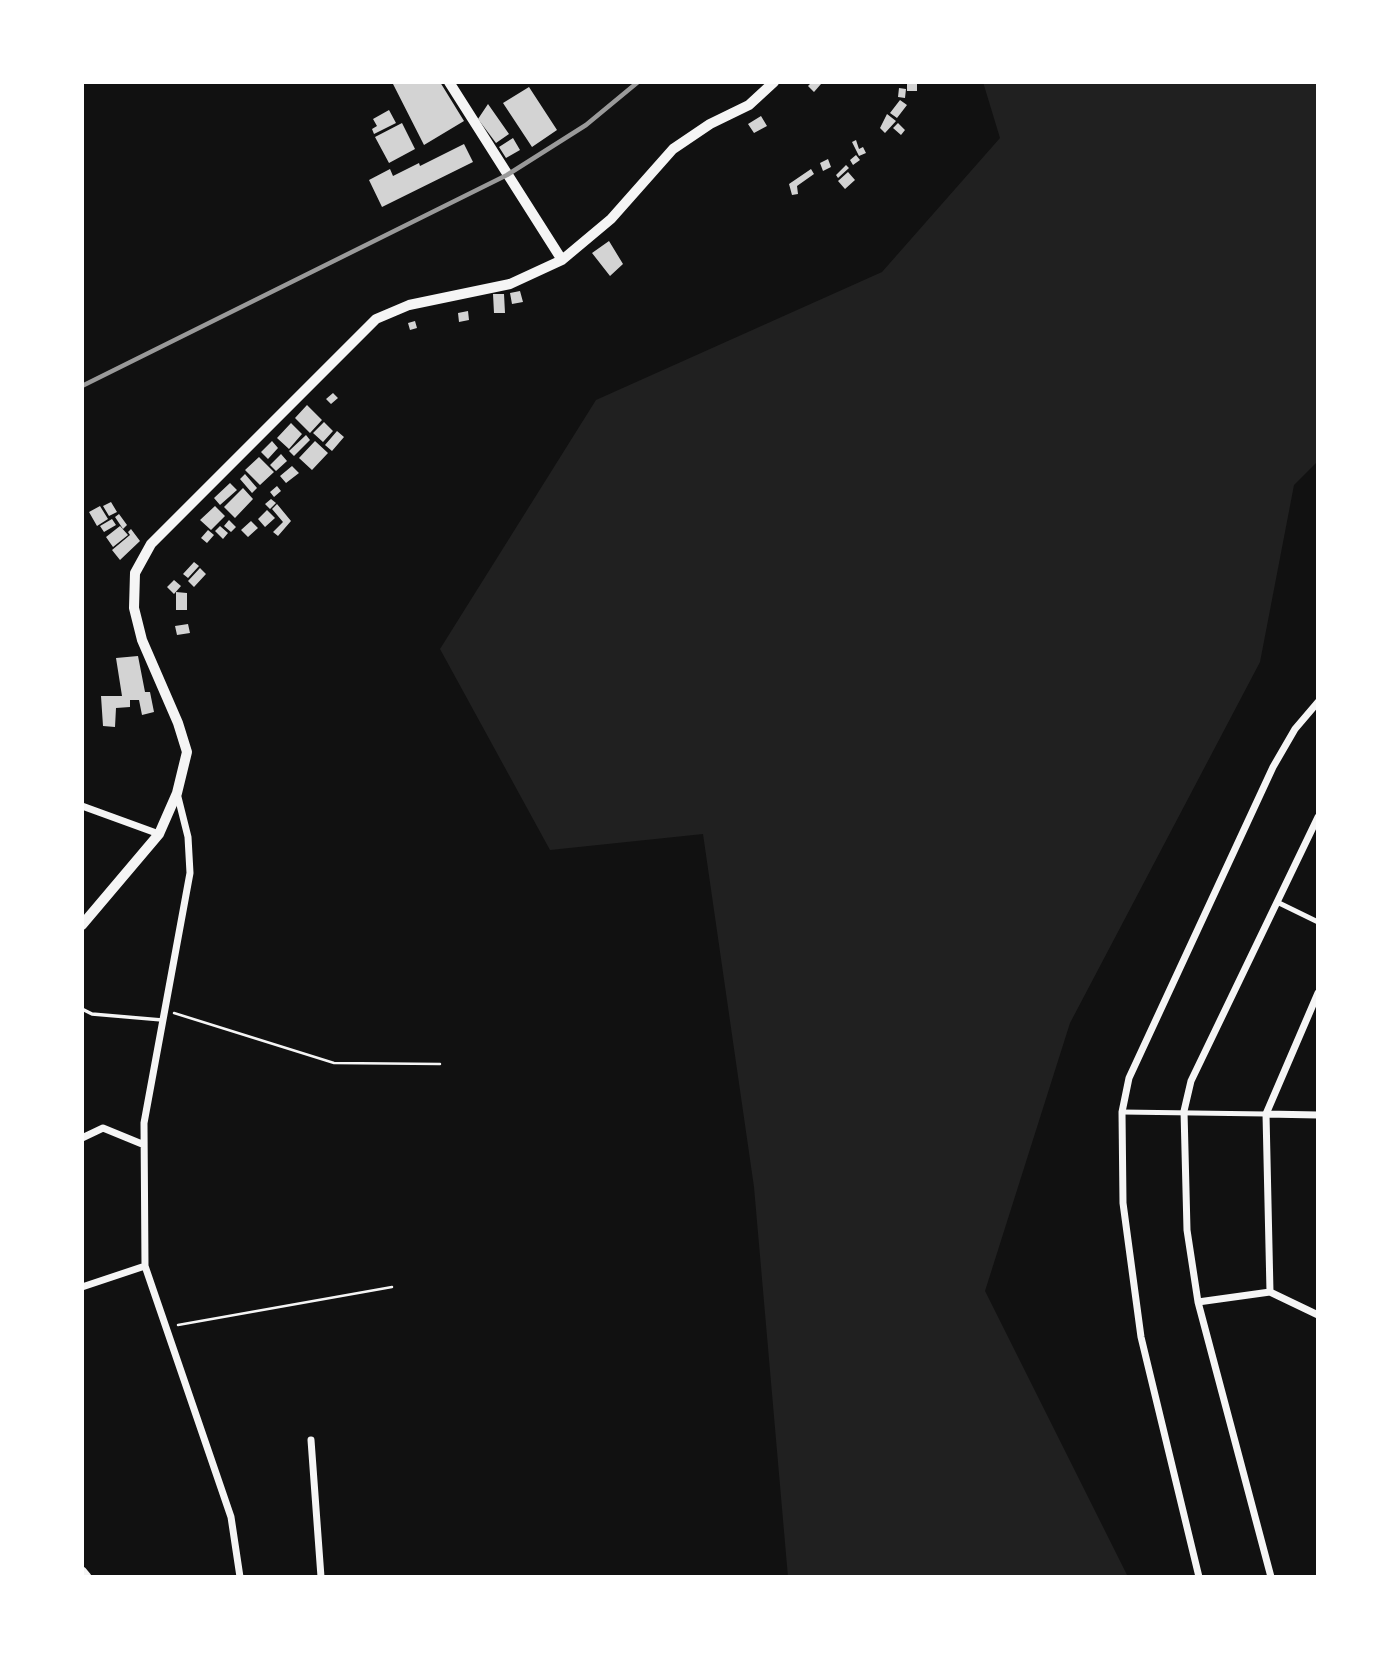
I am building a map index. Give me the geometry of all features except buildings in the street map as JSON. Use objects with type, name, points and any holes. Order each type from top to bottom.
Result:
[{"type":"main road","points":[[449,82],[562,260]]},
{"type":"main road","points":[[82,925],[159,834],[177,793],[187,752],[178,723],[142,640],[134,608],[135,573],[151,544],[376,318],[409,305],[510,284],[562,260],[611,219],[673,149],[710,124],[749,105],[774,82]]},
{"type":"street","points":[[1199,1577],[1141,1337],[1123,1203],[1122,1112],[1129,1078],[1273,767],[1295,729],[1318,702]]},
{"type":"street","points":[[177,793],[188,837],[190,873],[142,1143],[145,1266],[231,1517],[240,1577]]},
{"type":"street","points":[[82,806],[159,834]]},
{"type":"street","points":[[1271,1577],[1198,1302],[1187,1230],[1184,1111],[1191,1082],[1318,817]]},
{"type":"street","points":[[1277,902],[1318,922]]},
{"type":"street","points":[[1270,1292],[1266,1114],[1318,993]]},
{"type":"street","points":[[1122,1112],[1318,1115]]},
{"type":"street","points":[[82,1138],[103,1129],[142,1143]]},
{"type":"street","points":[[82,1287],[145,1266]]},
{"type":"street","points":[[1198,1302],[1270,1292],[1318,1315]]},
{"type":"street","points":[[310,1440],[321,1577]]},
{"type":"street","points":[[82,1570],[86,1577]]},
{"type":"lane","points":[[82,1009],[92,1014],[164,1020]]},
{"type":"path","points":[[167,1011],[334,1063],[440,1064]]},
{"type":"path","points":[[167,1326],[392,1287]]},
{"type":"shaded area","points":[[983,82],[1318,82],[1318,461],[1294,485],[1260,662],[1070,1023],[985,1291],[1128,1577],[788,1577],[754,1187],[703,834],[550,850],[440,649],[596,400],[882,272],[1000,138]]},
{"type":"railway","points":[[82,386],[507,175],[586,125],[638,82]]}]
